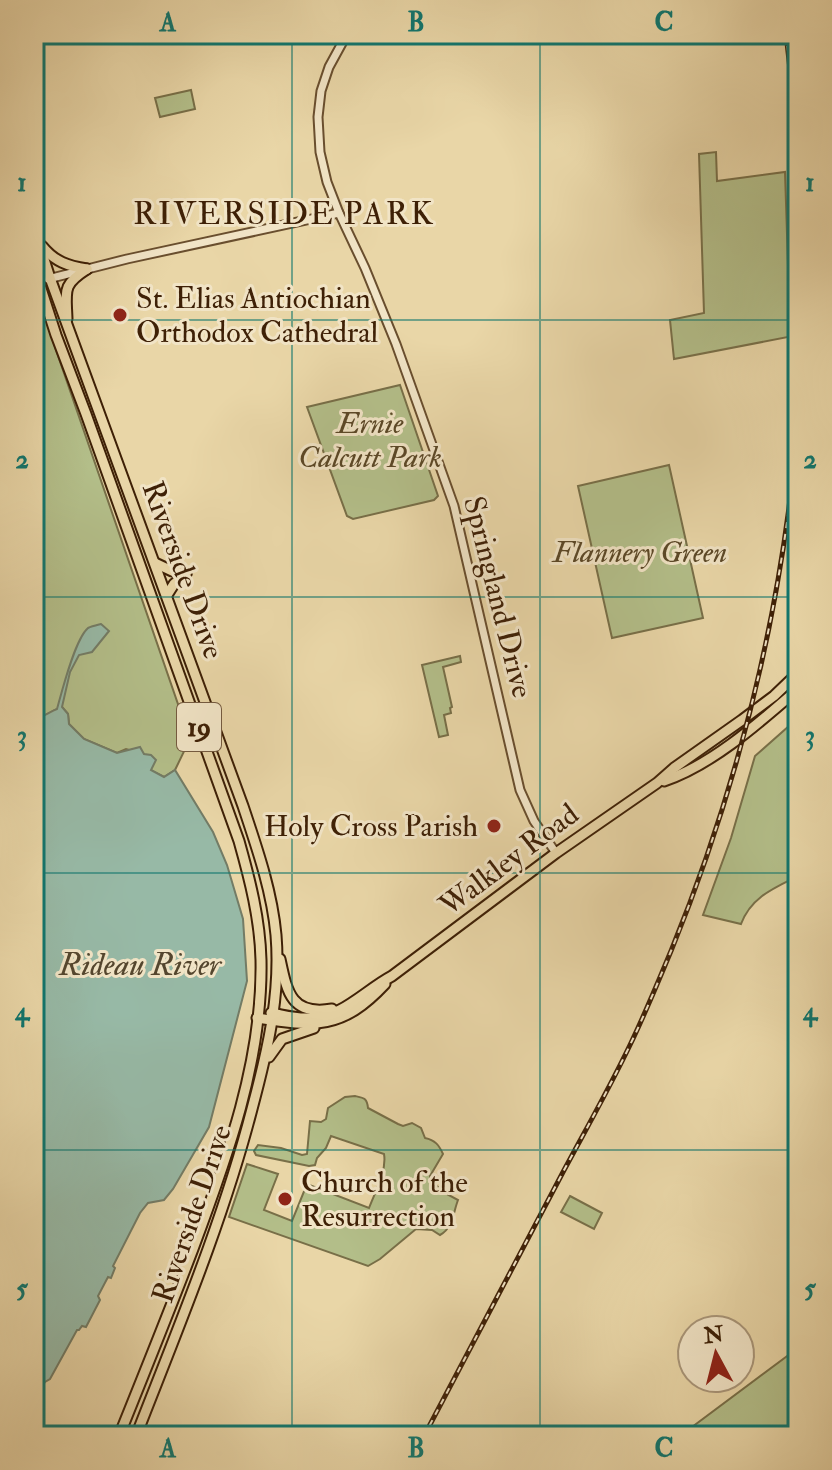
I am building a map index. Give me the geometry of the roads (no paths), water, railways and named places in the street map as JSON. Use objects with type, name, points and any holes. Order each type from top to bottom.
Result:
[{"type":"main road","name":"Riverside Drive","points":[[34,228],[243,806],[262,864],[276,937],[273,1017],[239,1158],[221,1216],[136,1436]]},
{"type":"main road","points":[[39,242],[54,259],[67,266],[87,269]]},
{"type":"main road","name":"Riverside Drive","points":[[34,267],[239,841],[249,878],[261,957],[258,1015],[248,1074],[227,1154],[119,1436]]},
{"type":"main road","points":[[68,326],[69,283],[87,269]]},
{"type":"main road","points":[[155,563],[186,574],[167,595]]},
{"type":"main road","name":"Walkley Road","points":[[258,1015],[320,1017],[338,1011],[357,999],[657,783],[774,696],[798,673]]},
{"type":"main road","name":"Walkley Road","points":[[657,783],[677,776],[718,752],[758,724],[798,689]]},
{"type":"main road","points":[[276,937],[286,986],[299,1006],[326,1010],[357,999]]},
{"type":"main road","name":"Walkley Road","points":[[273,1017],[307,1025],[336,1020],[378,991],[392,976]]},
{"type":"main road","points":[[263,1067],[282,1039],[336,1020]]},
{"type":"street","name":"Springland Drive","points":[[347,34],[321,91],[318,117],[320,152],[327,182],[396,344],[454,506],[520,790],[534,821],[556,853]]},
{"type":"street","points":[[38,281],[339,213]]},
{"type":"water","name":"Rideau River","points":[[101,624],[109,631],[92,652],[79,655],[70,672],[62,707],[68,714],[69,724],[84,739],[117,753],[140,747],[144,754],[156,760],[151,770],[164,777],[175,770],[213,832],[227,865],[243,919],[247,981],[209,1127],[173,1189],[164,1200],[148,1203],[140,1213],[113,1266],[111,1278],[108,1277],[98,1296],[100,1300],[86,1327],[77,1330],[34,1402],[34,719],[57,709],[78,643],[88,628]]},
{"type":"railway","points":[[786,34],[798,140]]},
{"type":"railway","points":[[424,1436],[622,1061],[696,887],[738,758],[755,692],[782,559],[798,423]]},
{"type":"place","name":"St. Elias Antiochian Orthodox Cathedral","points":[[120,315]]},
{"type":"place","name":"Holy Cross Parish","points":[[494,826]]},
{"type":"place","name":"Church of the Resurrection","points":[[285,1199]]},
{"type":"district","name":"RIVERSIDE PARK","points":[[284,214]]},
{"type":"park label","name":"Ernie Calcutt Park","points":[[370,440]]},
{"type":"park label","name":"Flannery Green","points":[[640,552]]}]
